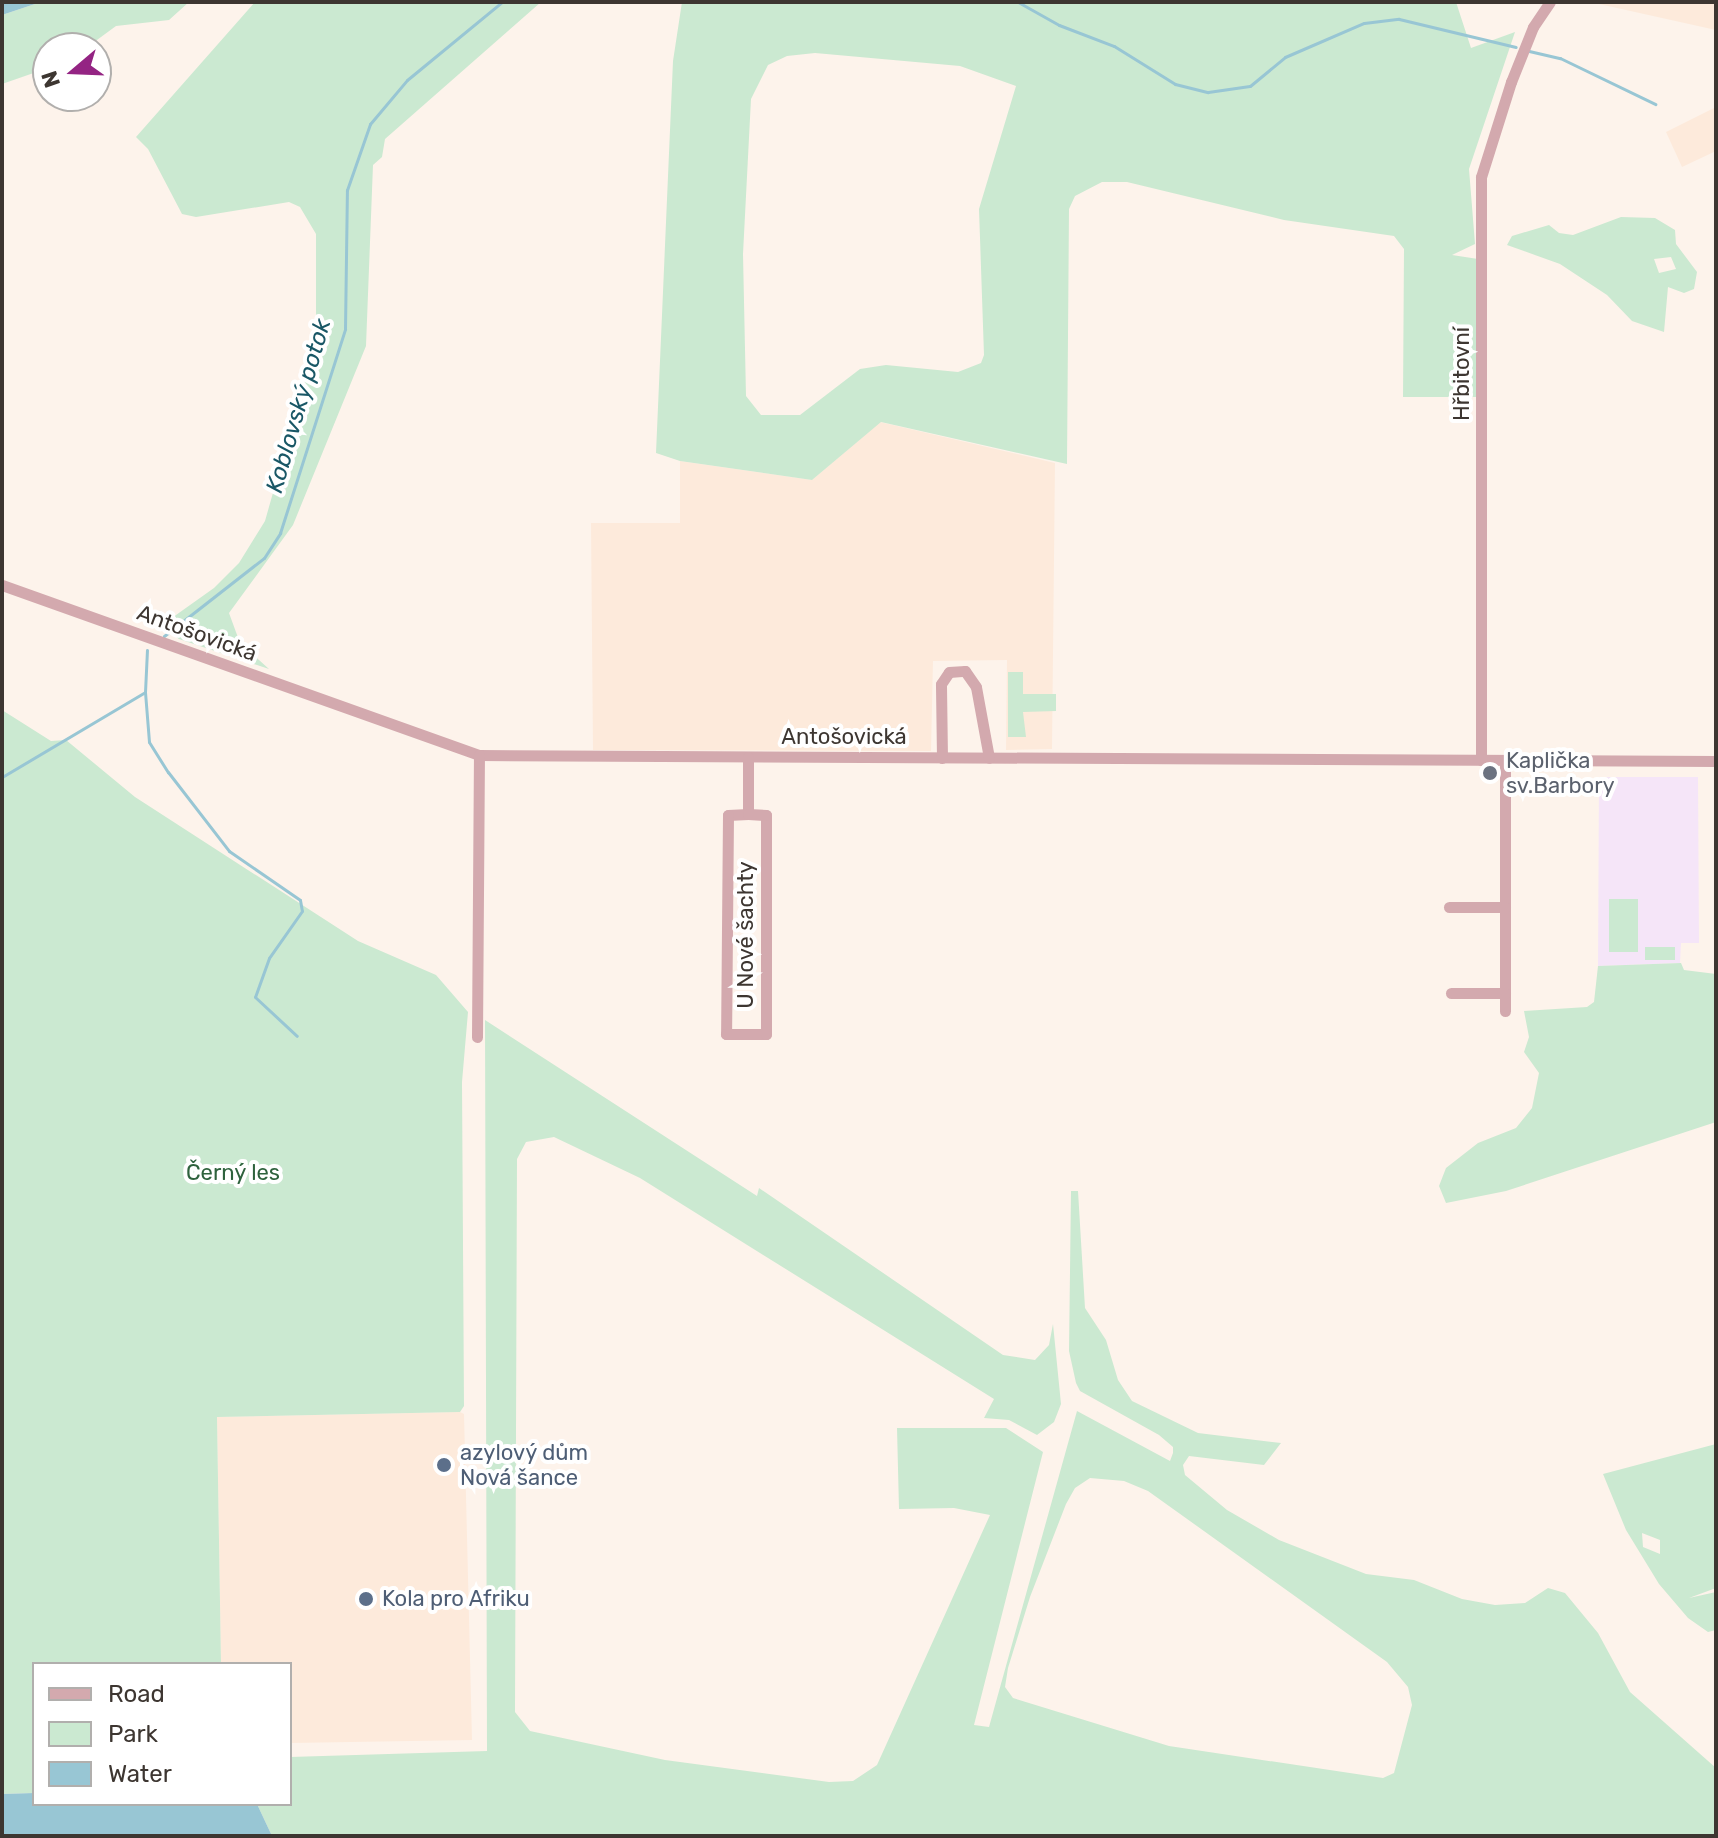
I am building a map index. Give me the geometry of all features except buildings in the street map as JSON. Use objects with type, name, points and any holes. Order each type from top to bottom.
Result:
[{"type":"street","name":"Hřbitovní","points":[[1481,760],[1481,177],[1511,82],[1550,2]]},
{"type":"street","name":"Antošovická","points":[[2,585],[479,755],[1716,761]]},
{"type":"street","points":[[942,758],[941,684],[949,672],[965,671],[976,687],[989,758]]},
{"type":"street","points":[[477,1037],[475,876],[479,755]]},
{"type":"street","points":[[748,757],[748,814]]},
{"type":"street","points":[[1505,760],[1505,1011]]},
{"type":"street","name":"U Nové šachty","points":[[748,814],[766,815],[766,1034],[726,1034],[728,815],[748,814]]},
{"type":"street","points":[[1449,907],[1505,907]]},
{"type":"street","points":[[1451,993],[1505,993]]},
{"type":"shaded area","points":[[1590,2],[1716,2],[1716,30]]},
{"type":"shaded area","points":[[1716,107],[1716,151],[1682,167],[1666,132]]},
{"type":"shaded area","points":[[880,422],[1055,463],[1052,749],[1006,750],[1007,660],[933,661],[931,751],[593,750],[591,523],[680,523],[680,461],[812,480]]},
{"type":"shaded area","points":[[1599,777],[1698,777],[1699,943],[1681,943],[1680,963],[1598,966]]},
{"type":"shaded area","points":[[464,1414],[472,1740],[292,1743],[292,1662],[221,1662],[217,1417]]},
{"type":"green space","points":[[41,2],[189,2],[169,20],[116,26],[108,32],[32,32],[32,74],[2,84],[2,15]]},
{"type":"green space","points":[[255,2],[541,2],[385,139],[382,157],[373,165],[366,346],[293,525],[229,613],[240,643],[269,669],[179,639],[153,620],[176,615],[214,588],[239,563],[265,521],[316,341],[316,234],[300,207],[289,202],[196,217],[182,214],[148,149],[136,137]]},
{"type":"green space","points":[[682,2],[1456,2],[1471,48],[1515,32],[1469,169],[1475,244],[1452,255],[1478,259],[1478,397],[1403,397],[1404,249],[1394,236],[1284,220],[1127,182],[1102,182],[1075,196],[1069,209],[1067,464],[881,422],[812,480],[680,461],[656,453],[673,61]],"holes":[[[815,53],[960,66],[1016,86],[979,209],[984,355],[981,363],[958,372],[886,365],[860,369],[800,415],[761,415],[746,396],[743,254],[751,99],[768,65],[787,56]]]},
{"type":"green space","points":[[1621,217],[1655,218],[1675,230],[1676,244],[1697,272],[1694,289],[1684,293],[1668,287],[1664,332],[1632,321],[1607,295],[1560,264],[1507,245],[1512,236],[1549,225],[1559,233],[1573,235]],"holes":[[[1671,257],[1676,269],[1659,273],[1654,259]]]},
{"type":"green space","points":[[1008,672],[1023,672],[1023,694],[1056,694],[1056,711],[1023,712],[1026,737],[1008,737]]},
{"type":"green space","name":"Černý les","points":[[2,710],[51,741],[66,740],[135,797],[358,941],[436,975],[468,1012],[462,1082],[464,1406],[460,1412],[217,1417],[221,1662],[32,1662],[32,1793],[2,1794]]},
{"type":"green space","points":[[1609,899],[1638,899],[1638,952],[1609,952]]},
{"type":"green space","points":[[1645,947],[1675,947],[1675,960],[1645,960]]},
{"type":"green space","points":[[1681,963],[1684,970],[1716,974],[1716,1122],[1506,1191],[1446,1203],[1439,1186],[1446,1168],[1478,1143],[1516,1128],[1532,1108],[1539,1073],[1524,1052],[1529,1037],[1524,1011],[1587,1007],[1594,1002],[1598,966]]},
{"type":"green space","points":[[485,1020],[757,1196],[759,1188],[1003,1355],[1035,1360],[1049,1345],[1053,1324],[1061,1404],[1054,1422],[1037,1435],[1009,1420],[984,1418],[994,1399],[640,1178],[554,1137],[526,1142],[517,1159],[515,1712],[530,1731],[665,1760],[829,1782],[853,1781],[877,1765],[990,1515],[954,1508],[899,1509],[897,1428],[1006,1428],[1043,1452],[974,1725],[989,1727],[1077,1411],[1170,1461],[1173,1453],[1173,1447],[1159,1435],[1080,1391],[1076,1383],[1069,1351],[1071,1191],[1078,1191],[1085,1308],[1106,1340],[1118,1380],[1132,1401],[1198,1433],[1281,1443],[1264,1465],[1189,1456],[1183,1465],[1185,1475],[1227,1510],[1279,1540],[1366,1574],[1414,1580],[1462,1599],[1495,1605],[1525,1603],[1548,1588],[1565,1593],[1598,1633],[1630,1692],[1716,1768],[1716,1836],[272,1836],[258,1806],[292,1806],[292,1757],[487,1751]],"holes":[[[1090,1478],[1124,1481],[1148,1491],[1387,1662],[1408,1687],[1412,1705],[1394,1773],[1383,1778],[1169,1746],[1013,1698],[1005,1687],[1008,1668],[1030,1597],[1075,1488]]]},
{"type":"green space","points":[[1716,1444],[1716,1588],[1689,1598],[1716,1592],[1716,1630],[1708,1632],[1688,1618],[1659,1584],[1626,1530],[1603,1474]],"holes":[[[1642,1533],[1660,1540],[1660,1554],[1643,1547]]]},
{"type":"water","points":[[2,2],[41,2],[2,15]]},
{"type":"water","points":[[32,1793],[32,1806],[258,1806],[272,1836],[2,1836],[2,1794]]},
{"type":"waterway","name":"Koblovský potok","points":[[164,636],[264,558],[280,533],[345,329],[347,190],[370,124],[407,80],[502,2]]},
{"type":"waterway","points":[[1018,2],[1059,25],[1114,46],[1175,84],[1208,92],[1250,86],[1285,57],[1364,23],[1399,19],[1516,47]]},
{"type":"waterway","points":[[1529,51],[1560,58],[1655,104]]},
{"type":"waterway","name":"Koblovský potok","points":[[2,777],[145,692],[147,650]]},
{"type":"waterway","points":[[145,692],[149,742],[168,772],[229,851],[300,900],[302,911],[269,958],[255,997],[297,1036]]},
{"type":"place","name":"Kaplička sv.Barbory","points":[[1490,773]]},
{"type":"place","name":"azylový dům Nová šance","points":[[444,1465]]},
{"type":"place","name":"Kola pro Afriku","points":[[366,1599]]}]
